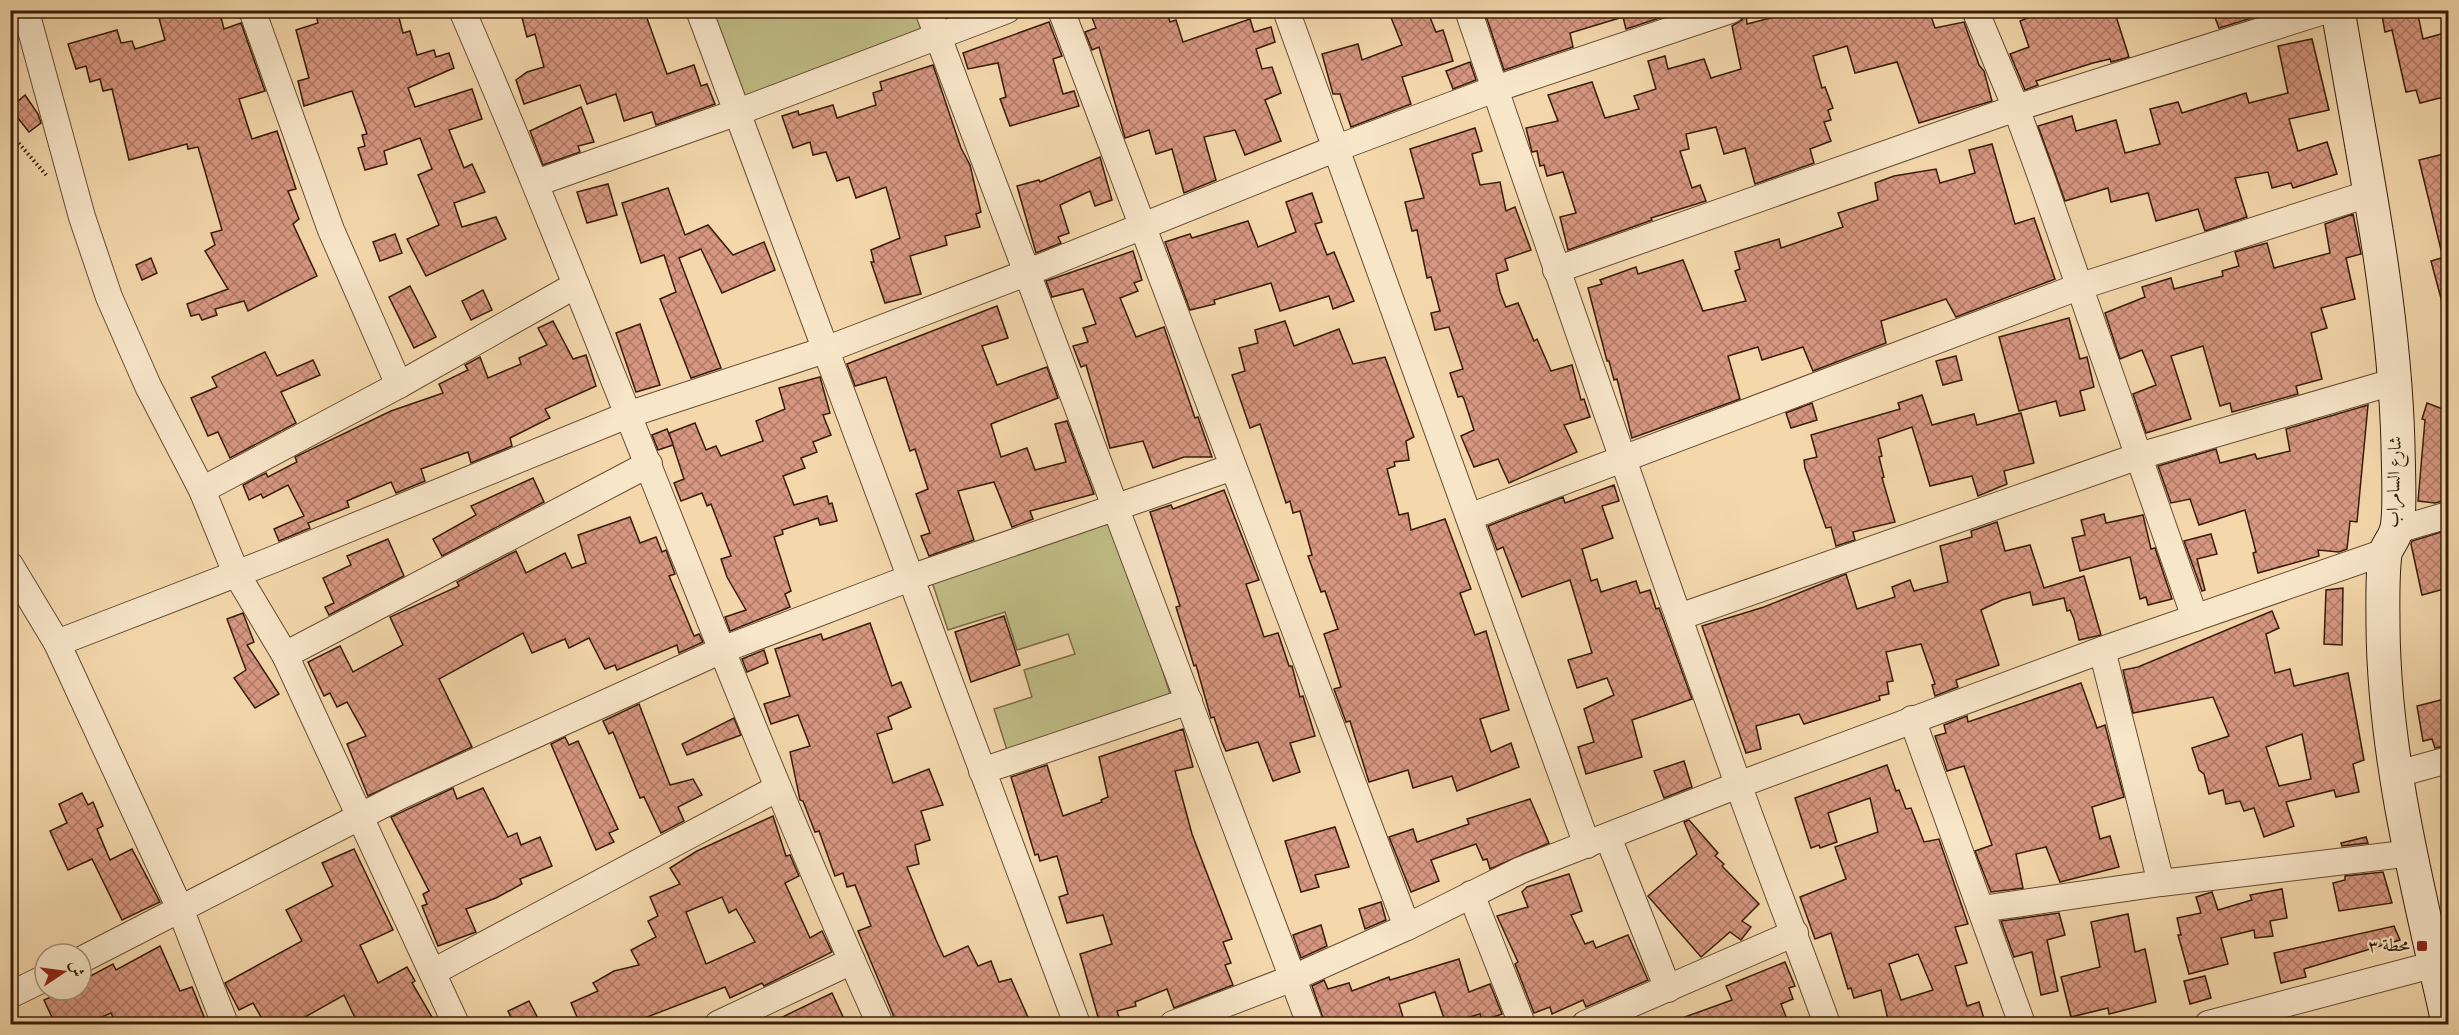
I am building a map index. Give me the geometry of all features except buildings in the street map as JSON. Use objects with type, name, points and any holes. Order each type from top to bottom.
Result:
[{"type":"street","points":[[252,10],[331,230],[399,385]]},
{"type":"street","points":[[462,10],[536,183],[630,414],[778,788],[880,1024]]},
{"type":"street","points":[[699,10],[1077,1024]]},
{"type":"street","points":[[928,10],[1310,1024]]},
{"type":"street","points":[[536,183],[738,112],[1007,10]]},
{"type":"street","points":[[1061,10],[1407,927]]},
{"type":"street","points":[[1286,10],[1469,517],[1597,841],[1668,988]]},
{"type":"street","points":[[1468,10],[1556,270],[1625,459],[1738,785],[1827,1024]]},
{"type":"street","points":[[57,644],[630,414],[825,350],[1026,273],[1337,148],[1495,89],[1731,10]]},
{"type":"street","points":[[1975,10],[2016,108],[2195,618]]},
{"type":"street","points":[[1556,270],[2016,108],[2327,10]]},
{"type":"street","name":"شارع السامراب","points":[[2338,10],[2371,193],[2389,324],[2398,444],[2385,667],[2397,774],[2448,1017]]},
{"type":"street","points":[[22,13],[82,217],[109,297],[148,386],[202,490],[236,573],[285,655],[456,1024]]},
{"type":"street","points":[[1469,517],[2078,287],[2371,193]]},
{"type":"street","points":[[202,490],[399,385],[576,285]]},
{"type":"street","points":[[1679,617],[2139,456],[2393,382]]},
{"type":"street","points":[[285,655],[649,464]]},
{"type":"street","points":[[93,954],[361,817],[722,650],[910,578],[1233,467]]},
{"type":"street","points":[[1173,1024],[1293,978],[1407,927],[1521,870],[1912,719],[2195,618],[2391,541],[2448,515]]},
{"type":"street","points":[[10,565],[57,644],[181,910],[225,1024]]},
{"type":"street","points":[[2102,650],[2161,883]]},
{"type":"street","points":[[982,771],[1189,701]]},
{"type":"street","points":[[1912,719],[2022,1024]]},
{"type":"street","points":[[2397,774],[2448,760]]},
{"type":"street","points":[[433,972],[778,788]]},
{"type":"street","points":[[1981,909],[2161,883],[2412,853]]},
{"type":"street","points":[[1472,894],[1522,1024]]},
{"type":"street","points":[[1585,1024],[1795,933]]},
{"type":"street","points":[[717,1024],[852,962]]},
{"type":"street","points":[[2208,1024],[2436,964]]},
{"type":"street","points":[[10,995],[33,984]]},
{"type":"shaded area","points":[[707,11],[921,11],[928,30],[742,102]]},
{"type":"shaded area","points":[[1114,519],[1171,697],[1007,750],[994,709],[1032,697],[1024,670],[1075,654],[1068,634],[1017,650],[1005,612],[948,630],[931,579]]},
{"type":"place","name":"محطة ٣","points":[[2422,946]]}]
